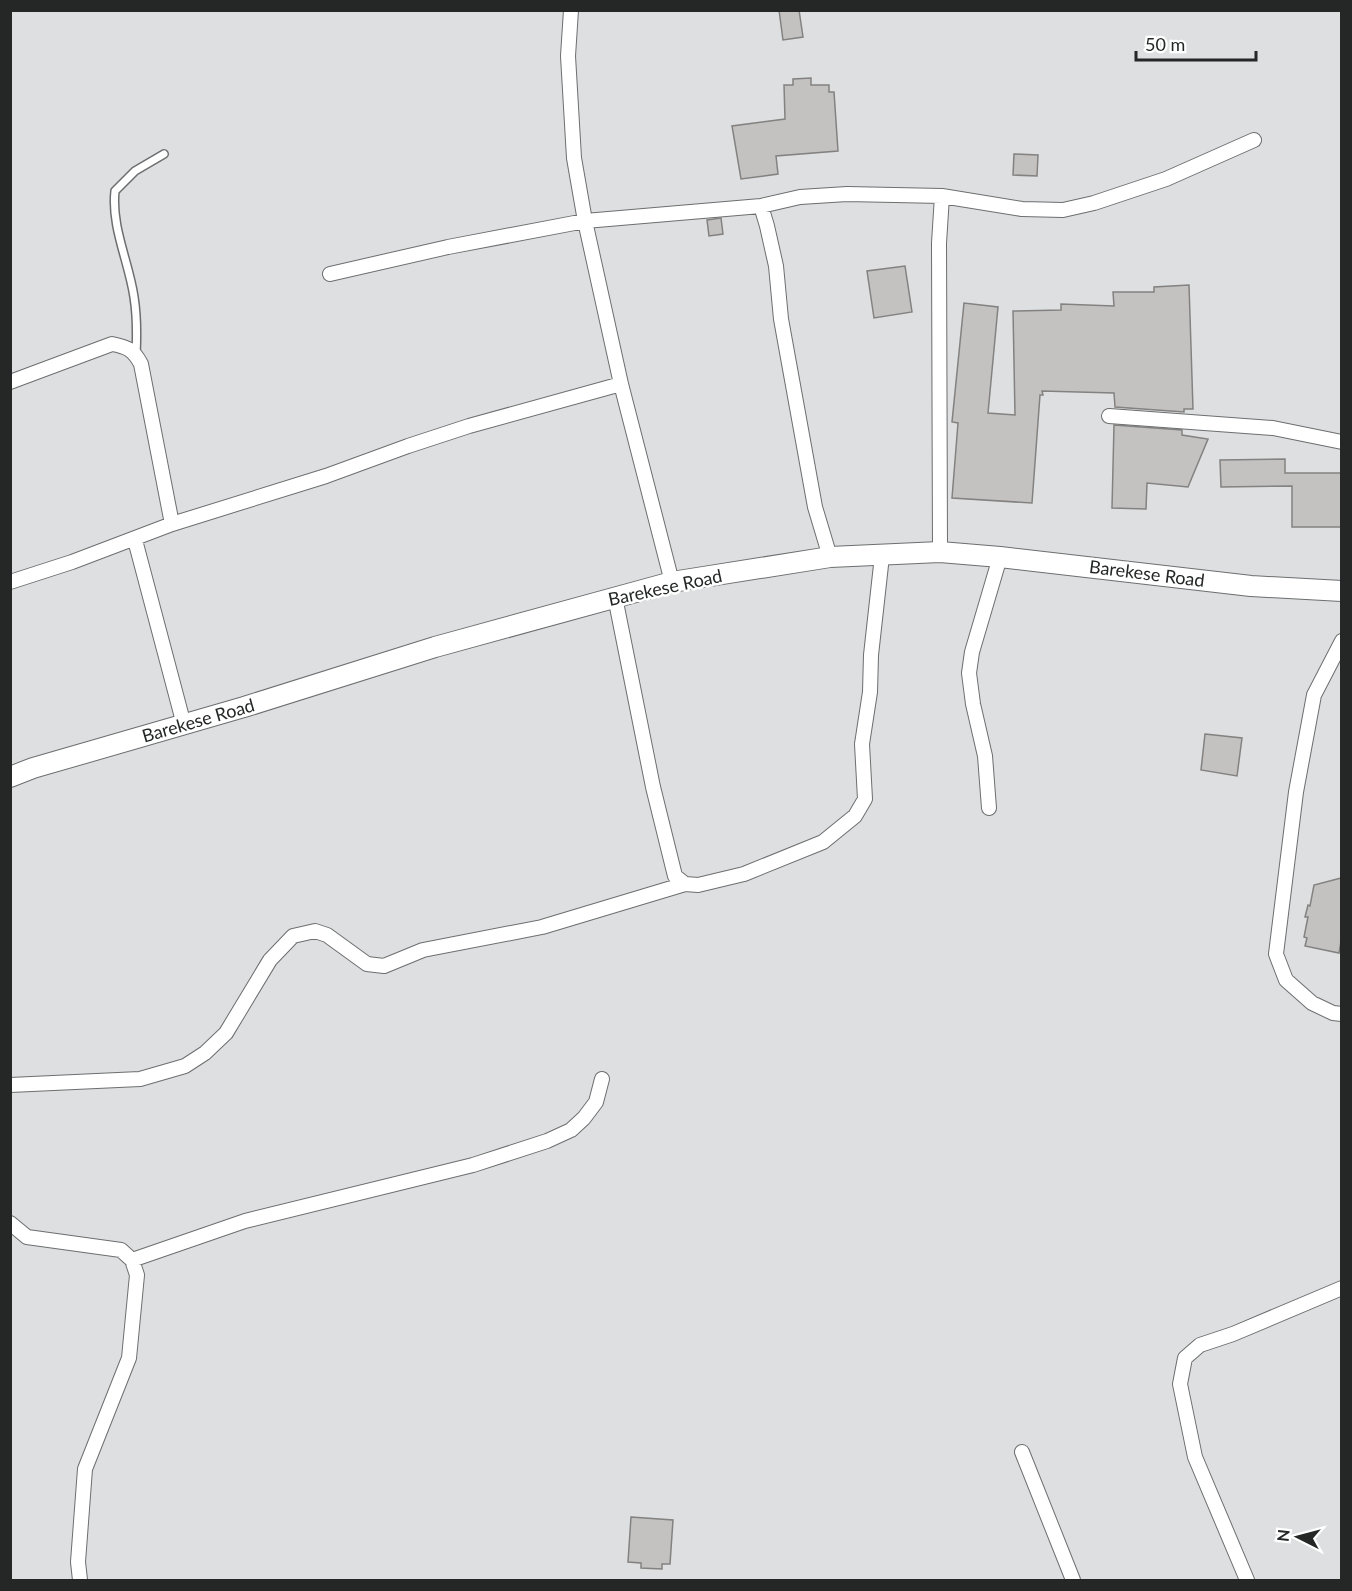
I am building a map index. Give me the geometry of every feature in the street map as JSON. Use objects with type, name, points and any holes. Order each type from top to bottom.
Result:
[{"type":"main road","name":"Barekese Road","points":[[10,777],[33,768],[435,647],[615,597],[672,582],[830,557],[940,552],[1000,556],[1251,586],[1341,591]]},
{"type":"street","points":[[571,10],[568,56],[574,158],[585,221],[621,384],[672,582]]},
{"type":"street","points":[[330,274],[448,247],[585,221],[761,206],[800,197],[847,194],[942,196],[1022,209],[1063,210],[1094,203],[1166,179],[1254,140]]},
{"type":"street","points":[[940,552],[939,243],[942,196]]},
{"type":"street","points":[[761,206],[776,266],[781,319],[815,507],[830,557]]},
{"type":"street","points":[[10,382],[112,344],[128,347],[136,354],[141,364],[172,524]]},
{"type":"street","points":[[10,582],[135,540],[172,524],[326,476],[459,429],[621,384]]},
{"type":"street","points":[[1109,416],[1273,428],[1341,442]]},
{"type":"street","points":[[135,540],[184,724]]},
{"type":"street","points":[[10,1084],[140,1079],[185,1066],[205,1053],[226,1033],[270,960],[293,936],[315,930],[327,935],[367,964],[384,966],[423,950],[542,927],[685,884],[698,885],[744,874],[823,842],[855,816],[866,799],[862,744],[870,692],[871,655],[882,556]]},
{"type":"street","points":[[989,808],[984,756],[969,673],[972,652],[1000,556]]},
{"type":"street","points":[[615,597],[653,787],[675,876],[685,884]]},
{"type":"street","points":[[1341,640],[1314,695],[1296,792],[1276,954],[1286,980],[1312,1003],[1333,1013],[1341,1014]]},
{"type":"street","points":[[132,1260],[245,1221],[472,1165],[548,1141],[571,1130],[584,1118],[596,1102],[602,1079]]},
{"type":"street","points":[[10,1223],[27,1237],[121,1250],[132,1260],[137,1275],[129,1358],[85,1469],[78,1562],[80,1581]]},
{"type":"street","points":[[1247,1581],[1195,1457],[1180,1384],[1185,1358],[1200,1345],[1233,1334],[1341,1288]]},
{"type":"street","points":[[1022,1452],[1073,1581]]},
{"type":"lane","points":[[136,354],[134,296],[113,207],[115,191],[135,171],[164,154]]},
{"type":"building","points":[[779,10],[799,10],[803,37],[783,40]]},
{"type":"building","points":[[811,78],[811,85],[829,85],[829,92],[834,92],[838,151],[776,156],[778,174],[741,179],[732,126],[785,119],[784,85],[793,85],[793,79]]},
{"type":"building","points":[[1014,154],[1038,155],[1037,176],[1013,175]]},
{"type":"building","points":[[721,218],[723,234],[709,236],[707,220]]},
{"type":"building","points":[[905,266],[912,312],[874,318],[867,271]]},
{"type":"building","points":[[1189,285],[1193,409],[1184,409],[1184,412],[1115,407],[1114,393],[1042,391],[1032,503],[952,498],[958,423],[952,422],[964,303],[998,307],[988,413],[1015,415],[1013,311],[1061,310],[1061,304],[1114,306],[1113,292],[1154,292],[1154,287]]},
{"type":"building","points":[[1114,425],[1182,430],[1182,435],[1208,439],[1188,487],[1147,483],[1146,509],[1112,508]]},
{"type":"building","points":[[1285,459],[1285,473],[1341,473],[1341,527],[1292,527],[1292,486],[1221,487],[1220,460]]},
{"type":"building","points":[[1205,734],[1242,738],[1237,776],[1201,770]]},
{"type":"building","points":[[1341,878],[1339,953],[1305,946],[1307,938],[1304,937],[1308,917],[1305,917],[1308,905],[1310,906],[1314,885]]},
{"type":"building","points":[[631,1517],[673,1520],[670,1564],[662,1564],[662,1569],[641,1568],[641,1563],[628,1562]]}]
